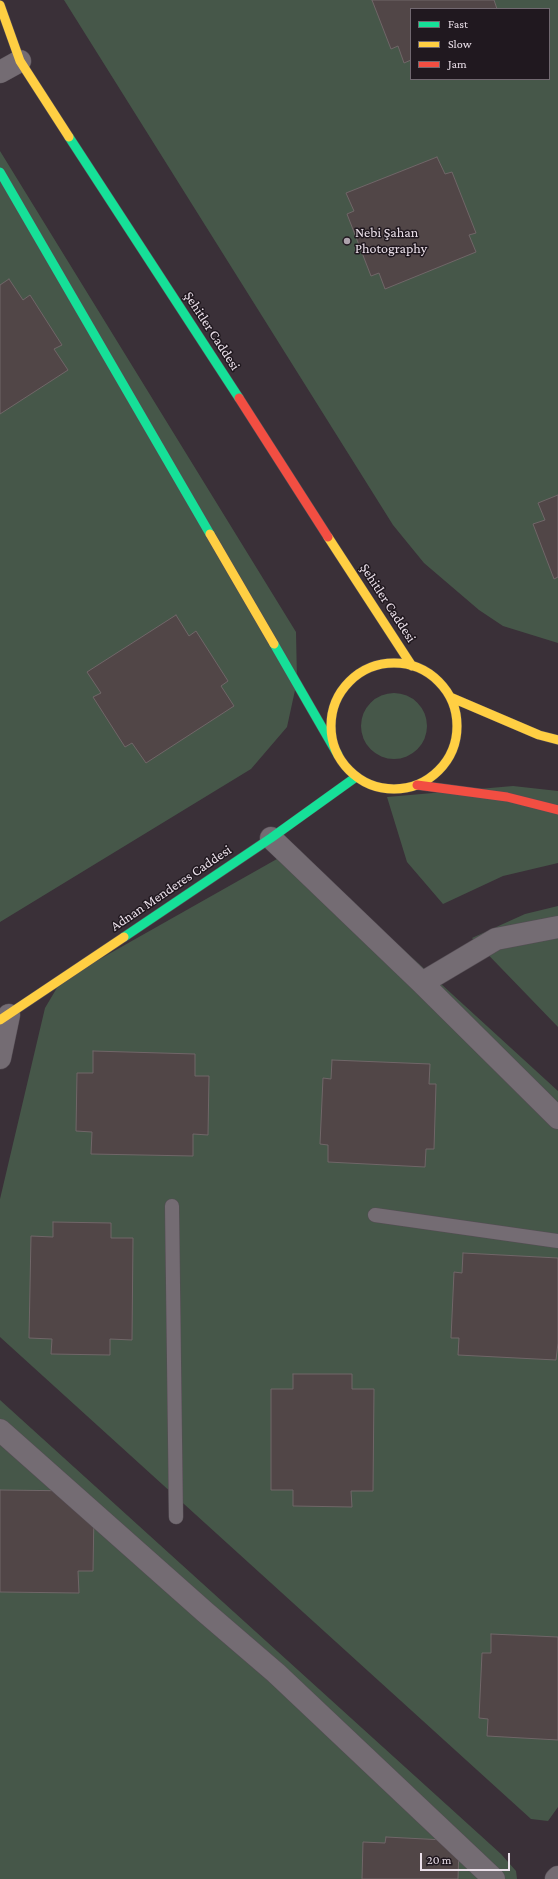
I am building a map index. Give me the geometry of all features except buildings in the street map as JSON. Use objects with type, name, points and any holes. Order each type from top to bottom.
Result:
[{"type":"street","name":"Şehitler Caddesi","points":[[0,5],[20,61],[412,666]]},
{"type":"street","points":[[0,72],[20,61]]},
{"type":"street","points":[[0,172],[338,755],[346,767],[356,777],[374,786],[396,790],[417,785],[435,775],[449,758],[456,738],[456,717],[450,697],[440,683],[427,672],[412,666],[392,663],[371,667],[352,678],[339,694],[331,721],[331,735],[338,755]]},
{"type":"street","points":[[450,697],[539,735],[558,740]]},
{"type":"street","name":"Adnan Menderes Caddesi","points":[[4,1018],[271,838],[356,777]]},
{"type":"street","points":[[417,785],[507,797],[558,810]]},
{"type":"street","points":[[271,838],[422,983],[558,1118]]},
{"type":"street","points":[[422,983],[496,938],[558,926]]},
{"type":"street","points":[[0,1058],[4,1018]]},
{"type":"street","points":[[0,1430],[276,1673],[494,1879]]},
{"type":"lane","points":[[172,1206],[176,1517]]},
{"type":"lane","points":[[375,1215],[558,1241]]},
{"type":"green space","points":[[64,0],[558,0],[558,643],[503,626],[479,610],[424,563],[393,525]]},
{"type":"green space","points":[[0,151],[296,632],[297,681],[287,727],[251,769],[0,922]]},
{"type":"green space","points":[[394,693],[407,696],[417,703],[424,713],[427,726],[424,739],[417,749],[407,756],[394,759],[381,756],[371,749],[364,739],[361,726],[364,713],[371,703],[381,696]]},
{"type":"green space","points":[[513,786],[558,791],[558,863],[503,876],[443,904],[407,862],[387,797]]},
{"type":"green space","points":[[284,855],[312,866],[558,1091],[558,1807],[548,1821],[531,1819],[0,1337],[0,1199],[45,1008],[61,981]]},
{"type":"green space","points":[[558,906],[558,1027],[472,938],[525,914]]},
{"type":"green space","points":[[0,1400],[501,1854],[516,1871],[517,1879],[0,1879]]},
{"type":"traffic: fast","points":[[69,137],[239,398]]},
{"type":"traffic: fast","points":[[0,172],[210,534]]},
{"type":"traffic: fast","points":[[274,644],[338,755]]},
{"type":"traffic: fast","points":[[124,937],[271,838],[356,777]]},
{"type":"traffic: slow","points":[[0,5],[20,61],[69,137]]},
{"type":"traffic: slow","points":[[210,534],[274,644]]},
{"type":"traffic: slow","points":[[328,537],[412,666]]},
{"type":"traffic: slow","points":[[400,663],[424,671],[434,677],[443,686],[452,702],[456,714],[457,726],[456,738],[452,750],[443,766],[434,775],[418,784],[406,788],[388,789],[364,781],[354,775],[345,766],[336,750],[332,738],[331,720],[339,696],[345,686],[354,677],[370,668],[382,664],[400,663]]},
{"type":"traffic: slow","points":[[450,697],[539,735],[558,740]]},
{"type":"traffic: slow","points":[[0,1020],[124,937]]},
{"type":"traffic: jam","points":[[239,398],[328,537]]},
{"type":"traffic: jam","points":[[417,785],[507,797],[558,810]]},
{"type":"place","name":"Nebi Şahan Photography","points":[[347,241]]}]
